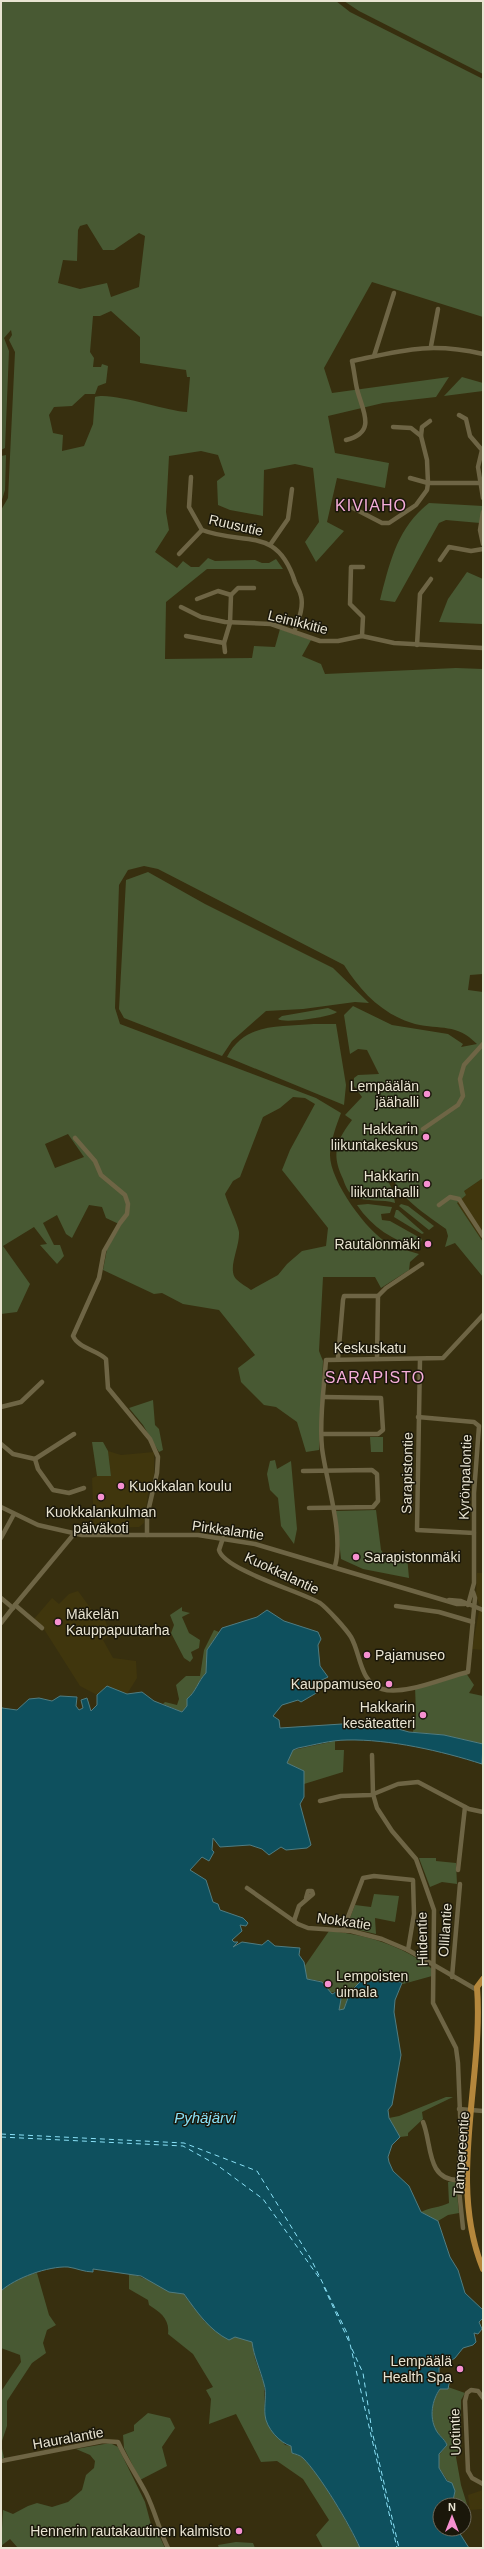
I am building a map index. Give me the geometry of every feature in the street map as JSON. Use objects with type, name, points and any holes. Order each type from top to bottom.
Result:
[{"type":"main road","name":"Tampereentie","points":[[482,1980],[480,1992],[480,2039],[470,2205],[473,2239],[483,2269]]},
{"type":"main road","name":"Tampereentie","points":[[480,2039],[483,2028]]},
{"type":"street","points":[[374,356],[394,293]]},
{"type":"street","points":[[431,346],[438,309]]},
{"type":"street","points":[[346,440],[357,437],[364,427],[367,418],[356,387],[352,361],[431,346],[455,348],[483,354]]},
{"type":"street","points":[[459,415],[466,419],[470,436],[482,450],[478,462],[483,498]]},
{"type":"street","points":[[353,508],[382,523],[389,523],[416,506],[423,497],[428,483],[426,457],[421,436],[422,427],[430,421]]},
{"type":"street","points":[[393,427],[411,428],[421,436]]},
{"type":"street","name":"Ruusutie","points":[[191,478],[189,507],[202,530],[214,534],[256,539],[270,545],[280,552],[289,564],[302,596],[301,610],[294,632]]},
{"type":"street","points":[[410,478],[428,483],[482,483]]},
{"type":"street","points":[[270,545],[288,519],[292,490]]},
{"type":"street","points":[[483,512],[480,530],[483,544]]},
{"type":"street","points":[[179,554],[202,530]]},
{"type":"street","points":[[440,560],[449,547],[471,551],[483,549]]},
{"type":"street","points":[[362,636],[363,617],[350,604],[350,574],[351,567],[363,567]]},
{"type":"street","points":[[417,645],[420,594],[431,579]]},
{"type":"street","points":[[225,652],[224,642],[230,623],[232,595],[238,588],[254,588]]},
{"type":"street","points":[[197,599],[218,591],[232,595]]},
{"type":"street","name":"Leinikkitie","points":[[181,607],[201,617],[230,623],[271,624],[312,639],[328,642],[362,636],[394,643],[483,648]]},
{"type":"street","points":[[186,636],[224,642]]},
{"type":"street","points":[[423,1129],[458,1105],[463,1096],[460,1079],[464,1065],[483,1044]]},
{"type":"street","points":[[75,1138],[95,1161],[101,1175],[125,1195],[128,1204],[127,1214],[104,1251],[99,1278],[73,1336],[77,1342],[100,1354],[106,1359],[108,1388],[139,1425],[156,1452],[158,1468],[147,1516],[147,1534]]},
{"type":"street","points":[[439,1205],[450,1197],[459,1199],[483,1236]]},
{"type":"street","points":[[377,1359],[378,1296],[386,1288],[422,1264]]},
{"type":"street","points":[[338,1358],[344,1296],[378,1296]]},
{"type":"street","name":"Keskuskatu","points":[[335,1566],[337,1553],[322,1434],[326,1360],[338,1358],[420,1359],[446,1356],[483,1315]]},
{"type":"street","name":"Sarapistontie","points":[[420,1359],[417,1530],[474,1533]]},
{"type":"street","points":[[1,1407],[22,1402],[42,1382]]},
{"type":"street","points":[[322,1434],[378,1434],[383,1430],[381,1398],[324,1397]]},
{"type":"street","name":"Kyrönpalontie","points":[[418,1417],[477,1423],[473,1607]]},
{"type":"street","points":[[1,1444],[13,1454],[35,1460],[74,1434]]},
{"type":"street","points":[[477,1452],[483,1452]]},
{"type":"street","points":[[35,1460],[38,1469],[53,1490],[69,1493],[84,1488]]},
{"type":"street","points":[[303,1471],[372,1470],[377,1476],[378,1499],[374,1506],[309,1508]]},
{"type":"street","name":"Pirkkalantie","points":[[1,1507],[38,1524],[74,1534],[198,1535],[223,1538],[272,1548],[473,1607]]},
{"type":"street","points":[[1,1538],[14,1514]]},
{"type":"street","points":[[1,1623],[74,1534]]},
{"type":"street","name":"Kuokkalantie","points":[[223,1538],[219,1550],[224,1558],[264,1580],[322,1605],[350,1636],[368,1680],[382,1689],[406,1689],[468,1672],[473,1607]]},
{"type":"street","points":[[1,1598],[42,1628]]},
{"type":"street","points":[[396,1606],[439,1612],[473,1621]]},
{"type":"street","name":"Hiidentie","points":[[372,1755],[373,1794],[377,1808],[392,1831],[414,1856],[424,1877],[434,1910],[435,2009],[456,2048],[461,2137],[458,2180],[463,2228]]},
{"type":"street","points":[[320,1801],[341,1796],[373,1794],[398,1784],[418,1782],[465,1807],[483,1812]]},
{"type":"street","points":[[458,1870],[465,1807]]},
{"type":"street","points":[[343,1930],[364,1877],[413,1880],[414,1914],[408,1950]]},
{"type":"street","name":"Ollilantie","points":[[452,1977],[460,1884]]},
{"type":"street","name":"Nokkatie","points":[[247,1888],[308,1928],[343,1930],[382,1939],[408,1950],[462,1983],[480,1992]]},
{"type":"street","points":[[294,1920],[299,1906],[306,1898]]},
{"type":"street","points":[[462,1983],[473,1985],[482,1980]]},
{"type":"street","points":[[459,2109],[483,2111]]},
{"type":"street","points":[[423,2122],[428,2136],[431,2156],[437,2171],[444,2178],[458,2180]]},
{"type":"street","name":"Uotintie","points":[[483,2398],[478,2391],[471,2390],[467,2393],[465,2401],[468,2471],[472,2478],[483,2484]]},
{"type":"street","name":"Hauralantie","points":[[1,2461],[104,2441],[118,2442],[133,2474],[145,2492],[158,2528],[168,2548]]},
{"type":"shaded area","points":[[483,1178],[483,1242],[457,1203],[464,1191]]},
{"type":"shaded area","name":"Kuokkalan koulu","points":[[108,1451],[121,1455],[154,1452],[154,1475],[148,1493],[144,1523],[139,1527],[94,1528],[92,1478],[97,1476],[111,1476]]},
{"type":"shaded area","points":[[477,1573],[483,1573],[483,1650],[472,1649],[480,1606],[476,1596]]},
{"type":"shaded area","name":"Mäkelän Kauppapuutarha","points":[[78,1591],[94,1613],[105,1618],[109,1636],[103,1640],[113,1658],[136,1661],[137,1678],[127,1694],[107,1686],[97,1695],[80,1686],[42,1626],[34,1619],[52,1598],[59,1604],[69,1594]]},
{"type":"shaded area","points":[[483,2490],[483,2509],[472,2510],[472,2497],[468,2497],[468,2495]]},
{"type":"green space","points":[[1,1],[336,1],[350,12],[483,79],[483,317],[372,282],[324,368],[332,393],[449,377],[436,397],[383,403],[328,416],[335,453],[389,463],[385,488],[337,478],[327,522],[344,531],[316,562],[305,542],[319,522],[313,468],[295,464],[264,470],[263,516],[230,510],[218,505],[217,481],[225,475],[218,455],[201,451],[169,456],[166,512],[169,530],[155,552],[177,568],[183,561],[191,567],[199,567],[208,558],[215,561],[255,560],[262,563],[269,563],[276,559],[283,569],[207,569],[166,602],[165,659],[252,658],[254,646],[275,647],[280,629],[311,640],[302,656],[321,664],[325,674],[456,668],[483,669],[483,974],[470,975],[468,990],[483,992],[483,1178],[464,1191],[466,1195],[457,1203],[483,1242],[483,1277],[455,1243],[445,1247],[448,1236],[446,1229],[421,1211],[403,1195],[393,1178],[393,1169],[384,1173],[393,1191],[395,1203],[359,1199],[347,1189],[339,1170],[336,1155],[339,1141],[352,1120],[345,1115],[362,1097],[354,1086],[354,1078],[358,1075],[379,1074],[367,1050],[358,1049],[350,1054],[344,1015],[353,1006],[392,1025],[448,1034],[463,1044],[461,1047],[477,1044],[469,1037],[455,1030],[415,1024],[393,1015],[365,993],[344,965],[158,869],[144,866],[128,870],[119,885],[115,1008],[120,1024],[316,1098],[341,1113],[333,1138],[330,1154],[331,1165],[342,1191],[360,1217],[380,1238],[389,1244],[419,1254],[410,1262],[409,1270],[381,1288],[375,1277],[323,1277],[319,1351],[323,1361],[319,1450],[306,1452],[297,1422],[276,1407],[264,1405],[241,1382],[238,1368],[255,1355],[219,1310],[183,1304],[162,1293],[154,1294],[103,1270],[107,1249],[121,1225],[106,1218],[102,1207],[89,1205],[72,1238],[66,1234],[57,1215],[43,1223],[54,1245],[60,1245],[64,1256],[57,1264],[40,1245],[47,1244],[34,1227],[3,1246],[30,1284],[17,1312],[1,1314],[1,510],[8,498],[15,352],[9,340],[12,335],[11,330],[4,338],[9,351],[5,448],[1,450]],"holes":[[[87,224],[103,250],[114,250],[139,233],[145,236],[139,287],[111,297],[107,283],[80,289],[58,283],[63,260],[77,261],[78,230],[80,226]],[[111,311],[140,337],[140,363],[186,370],[187,377],[190,377],[187,412],[113,397],[95,397],[93,424],[84,446],[62,451],[63,435],[53,433],[49,415],[54,407],[72,406],[85,394],[95,394],[98,386],[106,383],[108,366],[102,364],[101,367],[93,367],[94,358],[90,352],[93,316],[100,316]],[[293,1097],[305,1098],[315,1104],[290,1150],[282,1170],[328,1228],[326,1246],[302,1251],[287,1264],[278,1275],[251,1290],[236,1279],[234,1275],[233,1264],[238,1244],[239,1232],[225,1194],[233,1181],[240,1177],[263,1117],[280,1108]],[[68,1134],[84,1157],[55,1168],[45,1144]]]},
{"type":"green space","points":[[344,1],[483,1],[483,74],[359,11]]},
{"type":"green space","points":[[462,377],[483,383],[483,391],[444,396]]},
{"type":"green space","points":[[6,455],[5,490],[1,503],[1,456]]},
{"type":"green space","points":[[429,503],[483,506],[480,523],[446,520],[439,523],[395,602],[380,600],[391,559],[402,535],[409,523]]},
{"type":"green space","points":[[467,572],[483,579],[482,624],[439,622],[448,599]]},
{"type":"green space","points":[[148,872],[205,904],[333,968],[369,1003],[355,1002],[303,1009],[266,1011],[232,1041],[222,1056],[124,1018],[119,1009],[126,880]]},
{"type":"green space","points":[[328,1008],[337,1012],[326,1016],[308,1019],[289,1021],[278,1019],[282,1016]]},
{"type":"green space","points":[[314,1024],[336,1024],[346,1085],[344,1105],[227,1057],[235,1046],[254,1032],[265,1028]]},
{"type":"green space","points":[[368,1204],[392,1207],[390,1213],[381,1214],[382,1220],[390,1221],[422,1239],[419,1248],[392,1237],[369,1220],[357,1205]]},
{"type":"green space","points":[[401,1204],[408,1206],[434,1226],[429,1230],[399,1206]]},
{"type":"green space","points":[[396,1210],[398,1210],[424,1233],[422,1234],[394,1217]]},
{"type":"green space","points":[[153,1400],[155,1425],[159,1429],[163,1450],[159,1452],[143,1425],[129,1408]]},
{"type":"green space","points":[[370,1437],[383,1437],[383,1452],[371,1452]]},
{"type":"green space","points":[[92,1442],[103,1442],[108,1451],[111,1476],[97,1476]]},
{"type":"green space","points":[[275,1460],[277,1469],[291,1461],[297,1529],[294,1544],[281,1526],[278,1498],[270,1490],[267,1474],[270,1461]]},
{"type":"green space","points":[[376,1510],[381,1550],[386,1557],[407,1556],[409,1578],[363,1569],[341,1559],[336,1511]]},
{"type":"green space","points":[[182,1607],[182,1611],[190,1613],[182,1617],[189,1633],[200,1640],[199,1648],[191,1652],[193,1658],[190,1662],[184,1658],[171,1633],[174,1625],[170,1615]]},
{"type":"green space","points":[[214,1630],[219,1632],[207,1650],[206,1673],[193,1693],[187,1699],[187,1706],[182,1712],[163,1704],[165,1702],[177,1705],[179,1699],[176,1685],[186,1676],[200,1676],[204,1650]]},
{"type":"green space","points":[[466,1673],[474,1685],[469,1693],[483,1696],[483,1744],[444,1735],[413,1732],[416,1715],[415,1686]]},
{"type":"green space","points":[[335,1741],[335,1750],[344,1750],[343,1772],[304,1784],[304,1771],[287,1763],[293,1750]]},
{"type":"green space","points":[[419,1858],[436,1858],[436,1861],[456,1863],[457,1884],[442,1882],[430,1887]]},
{"type":"green space","points":[[374,1894],[399,1896],[395,1922],[375,1918],[376,1934],[350,1928],[348,1923],[355,1905],[371,1907]]},
{"type":"green space","points":[[329,1931],[356,1935],[384,1942],[421,1961],[432,1969],[432,1976],[403,1984],[391,1976],[381,1981],[365,1982],[352,1989],[344,2009],[340,2011],[338,2007],[343,1996],[338,1991],[329,1993],[321,1981],[307,1979],[304,1967]]},
{"type":"green space","points":[[446,2097],[453,2097],[422,2112],[423,2119],[408,2133],[408,2136],[400,2137],[389,2118],[399,2116]]},
{"type":"green space","points":[[454,2181],[456,2183],[459,2213],[448,2215],[438,2221],[421,2212],[449,2203],[448,2182]]},
{"type":"green space","points":[[37,2273],[49,2315],[56,2325],[47,2330],[43,2343],[46,2353],[32,2363],[7,2401],[7,2426],[1,2443],[2,2390],[21,2362],[20,2355],[1,2348],[1,2291],[18,2279]]},
{"type":"green space","points":[[129,2274],[184,2294],[205,2322],[252,2342],[255,2359],[264,2384],[265,2416],[285,2445],[292,2446],[292,2453],[303,2458],[318,2476],[342,2514],[360,2548],[323,2548],[316,2535],[329,2520],[303,2479],[277,2461],[261,2462],[236,2414],[209,2424],[211,2399],[206,2390],[213,2387],[193,2354],[168,2334],[166,2320],[163,2316],[149,2305],[148,2300],[129,2289]]},
{"type":"green space","points":[[448,2387],[465,2393],[461,2400],[461,2449],[456,2457],[465,2497],[454,2497],[455,2491],[439,2468],[439,2455],[447,2445],[436,2430],[432,2409],[437,2393],[440,2389]]},
{"type":"green space","points":[[148,2413],[170,2418],[175,2428],[162,2447],[167,2466],[140,2480],[124,2448],[123,2435],[134,2431],[134,2425]]},
{"type":"green space","points":[[110,2443],[118,2447],[145,2502],[153,2532],[158,2533],[165,2548],[18,2548],[10,2539],[1,2546],[3,2510],[13,2514],[37,2503],[52,2507],[68,2502],[82,2490],[86,2475],[94,2468],[95,2461],[90,2455],[76,2449]]},
{"type":"green space","points":[[1,2445],[4,2458],[1,2458]]},
{"type":"green space","points":[[236,2542],[253,2543],[255,2548],[219,2548],[218,2545]]},
{"type":"water","name":"Pyhäjärvi","points":[[267,1610],[284,1621],[318,1632],[321,1639],[318,1645],[320,1666],[328,1677],[320,1681],[323,1686],[318,1692],[301,1702],[298,1700],[282,1705],[273,1716],[279,1720],[280,1728],[373,1722],[409,1732],[444,1735],[483,1744],[482,1764],[415,1747],[363,1740],[335,1741],[293,1750],[287,1763],[304,1771],[304,1797],[300,1804],[311,1845],[307,1848],[286,1850],[281,1847],[269,1855],[262,1849],[250,1845],[220,1847],[213,1838],[212,1850],[214,1852],[209,1861],[202,1857],[190,1870],[206,1880],[213,1902],[218,1904],[220,1910],[243,1918],[248,1923],[246,1926],[240,1925],[242,1931],[232,1940],[234,1942],[238,1942],[233,1947],[242,1942],[262,1945],[268,1940],[275,1946],[300,1948],[299,1955],[304,1962],[307,1979],[322,1982],[332,1994],[338,1991],[342,1994],[339,2010],[344,2009],[350,1992],[361,1981],[380,1981],[388,1976],[402,1983],[395,2000],[394,2012],[401,2055],[392,2105],[388,2110],[389,2118],[400,2137],[392,2145],[388,2157],[389,2162],[393,2171],[409,2186],[421,2212],[438,2221],[450,2257],[458,2270],[465,2293],[483,2310],[483,2318],[479,2322],[482,2329],[478,2334],[474,2333],[476,2342],[473,2345],[463,2348],[455,2358],[439,2368],[439,2373],[450,2379],[448,2389],[440,2389],[437,2393],[432,2409],[434,2425],[437,2432],[447,2445],[439,2454],[439,2468],[447,2481],[452,2483],[455,2491],[454,2497],[432,2497],[432,2537],[462,2537],[469,2548],[360,2548],[342,2514],[318,2476],[303,2458],[292,2453],[291,2446],[282,2442],[268,2425],[265,2415],[265,2388],[252,2342],[235,2337],[229,2340],[222,2336],[209,2326],[184,2294],[169,2292],[141,2276],[93,2269],[93,2272],[90,2272],[68,2267],[51,2268],[23,2277],[1,2291],[1,1705],[2,1708],[17,1710],[29,1699],[39,1698],[52,1701],[60,1696],[77,1697],[76,1706],[79,1710],[83,1708],[81,1700],[87,1698],[91,1711],[97,1705],[97,1695],[107,1686],[127,1694],[142,1692],[154,1701],[182,1712],[187,1706],[187,1699],[193,1693],[206,1673],[207,1650],[222,1628],[257,1617]]},
{"type":"ferry route","points":[[1,2134],[184,2143],[257,2171],[311,2259],[348,2335],[397,2548]]},
{"type":"ferry route","points":[[1,2137],[183,2146],[217,2165],[263,2199],[320,2279]]},
{"type":"ferry route","points":[[324,2287],[350,2344]]},
{"type":"ferry route","points":[[352,2349],[363,2373],[372,2431],[399,2548]]},
{"type":"place","name":"Lempäälän jäähalli","points":[[427,1094]]},
{"type":"place","name":"Hakkarin liikuntakeskus","points":[[426,1137]]},
{"type":"place","name":"Hakkarin liikuntahalli","points":[[427,1184]]},
{"type":"place","name":"Rautalonmäki","points":[[428,1244]]},
{"type":"place","name":"Kuokkalan koulu","points":[[121,1486]]},
{"type":"place","name":"Kuokkalankulman päiväkoti","points":[[101,1497]]},
{"type":"place","name":"Sarapistonmäki","points":[[356,1557]]},
{"type":"place","name":"Mäkelän Kauppapuutarha","points":[[58,1622]]},
{"type":"place","name":"Pajamuseo","points":[[367,1655]]},
{"type":"place","name":"Kauppamuseo","points":[[389,1684]]},
{"type":"place","name":"Hakkarin kesäteatteri","points":[[423,1715]]},
{"type":"place","name":"Lempoisten uimala","points":[[328,1984]]},
{"type":"place","name":"Lempäälä Health Spa","points":[[460,2369]]},
{"type":"place","name":"Hennerin rautakautinen kalmisto","points":[[239,2531]]},
{"type":"district","name":"KIVIAHO","points":[[371,505]]},
{"type":"district","name":"SARAPISTO","points":[[375,1377]]}]
